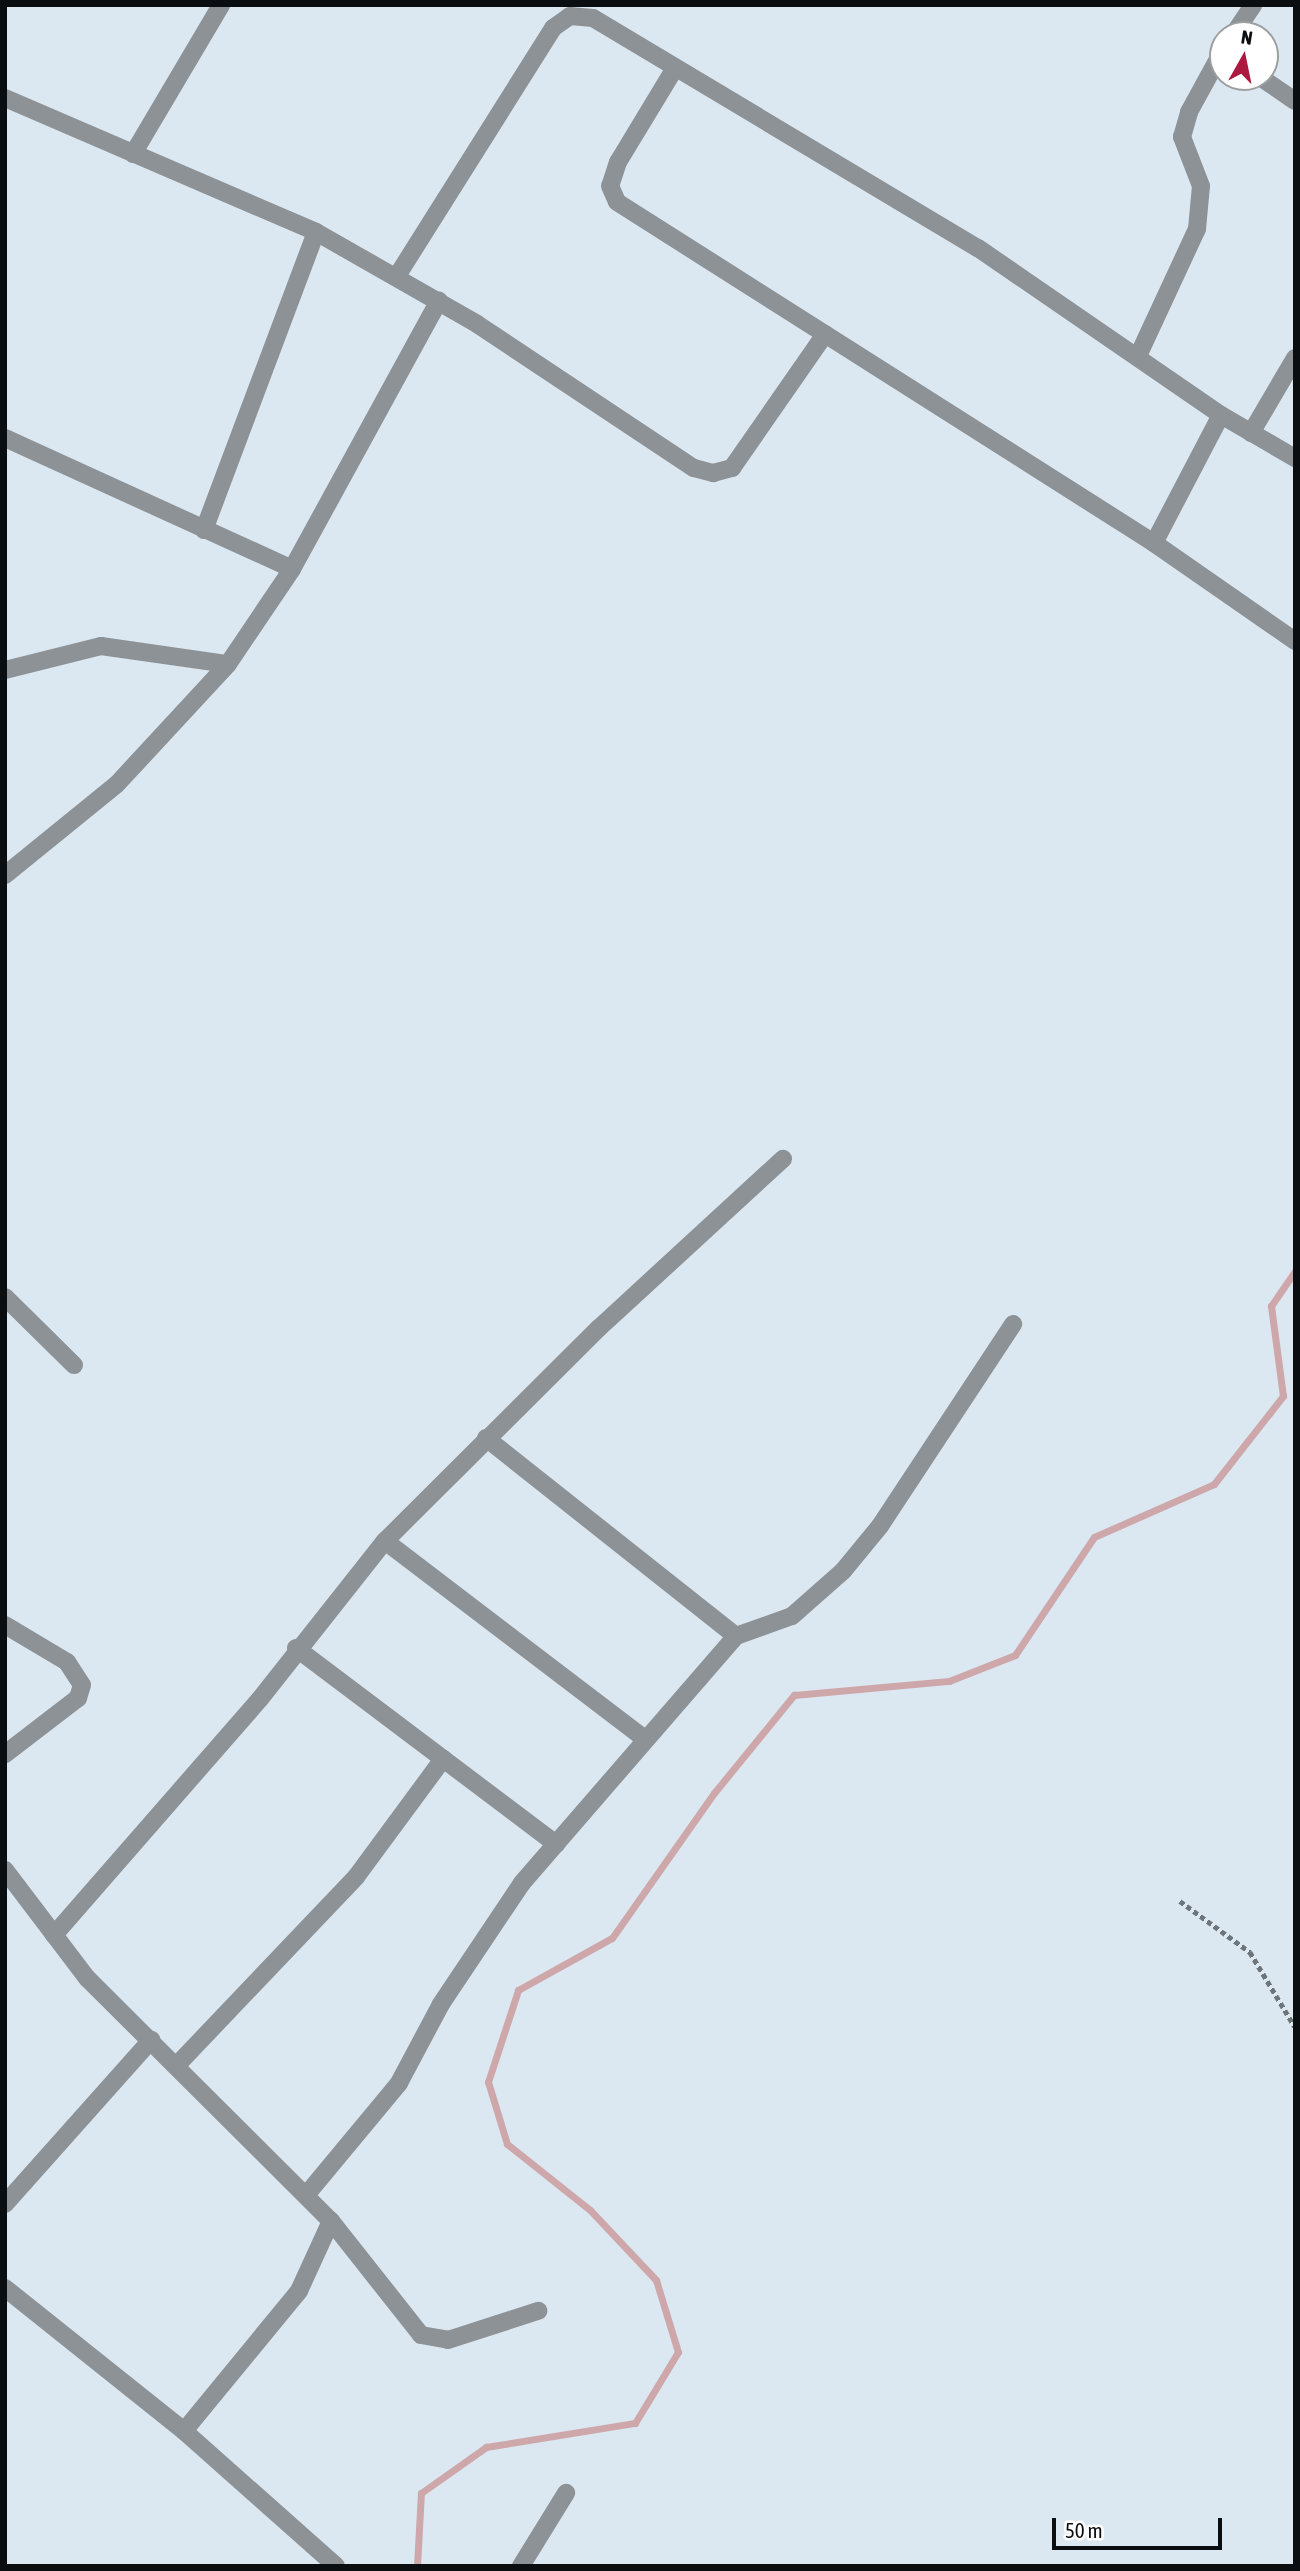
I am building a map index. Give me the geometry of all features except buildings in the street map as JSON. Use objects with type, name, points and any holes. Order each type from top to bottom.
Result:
[{"type":"street","points":[[133,154],[221,5]]},
{"type":"street","points":[[1242,21],[1253,5]]},
{"type":"street","points":[[397,276],[562,19],[593,18],[978,248],[1221,415],[1295,458]]},
{"type":"street","points":[[675,68],[618,162],[610,194],[1154,543],[1295,641]]},
{"type":"street","points":[[1138,356],[1197,229],[1201,186],[1182,137],[1189,112],[1209,76]]},
{"type":"street","points":[[1279,90],[1295,101]]},
{"type":"street","points":[[5,98],[316,232],[439,301],[694,467],[713,473],[732,468],[745,454],[780,392],[825,334]]},
{"type":"street","points":[[204,530],[316,232]]},
{"type":"street","points":[[7,870],[117,784],[228,664],[292,569],[439,301]]},
{"type":"street","points":[[1251,433],[1295,358]]},
{"type":"street","points":[[1154,543],[1221,415]]},
{"type":"street","points":[[5,438],[292,569]]},
{"type":"street","points":[[5,670],[101,646],[228,664]]},
{"type":"street","points":[[54,1935],[260,1699],[296,1648],[385,1541],[486,1438],[783,1159]]},
{"type":"street","points":[[5,1297],[74,1365]]},
{"type":"street","points":[[307,2194],[399,2083],[481,1939],[555,1844],[736,1636],[792,1616],[843,1571],[880,1526],[1013,1324]]},
{"type":"street","points":[[486,1438],[736,1636]]},
{"type":"street","points":[[385,1541],[645,1739]]},
{"type":"street","points":[[5,1625],[67,1662],[82,1685],[78,1698],[5,1754]]},
{"type":"street","points":[[296,1648],[555,1844]]},
{"type":"street","points":[[177,2066],[356,1877],[443,1759]]},
{"type":"street","points":[[8,1880],[54,1935],[151,2040],[307,2194],[421,2334],[448,2340],[538,2311]]},
{"type":"street","points":[[5,2204],[151,2040]]},
{"type":"street","points":[[184,2431],[299,2291],[331,2221]]},
{"type":"street","points":[[5,2288],[184,2431],[336,2566]]},
{"type":"street","points":[[521,2566],[566,2493]]},
{"type":"path","points":[[1180,1901],[1250,1952],[1295,2027]]},
{"type":"waterway","points":[[417,2566],[421,2493],[486,2447],[635,2423],[678,2352],[656,2280],[590,2210],[507,2144],[488,2082],[518,1990],[612,1938],[714,1793],[794,1695],[949,1681],[1015,1655],[1094,1537],[1214,1484],[1283,1396],[1271,1306],[1295,1271]]}]
